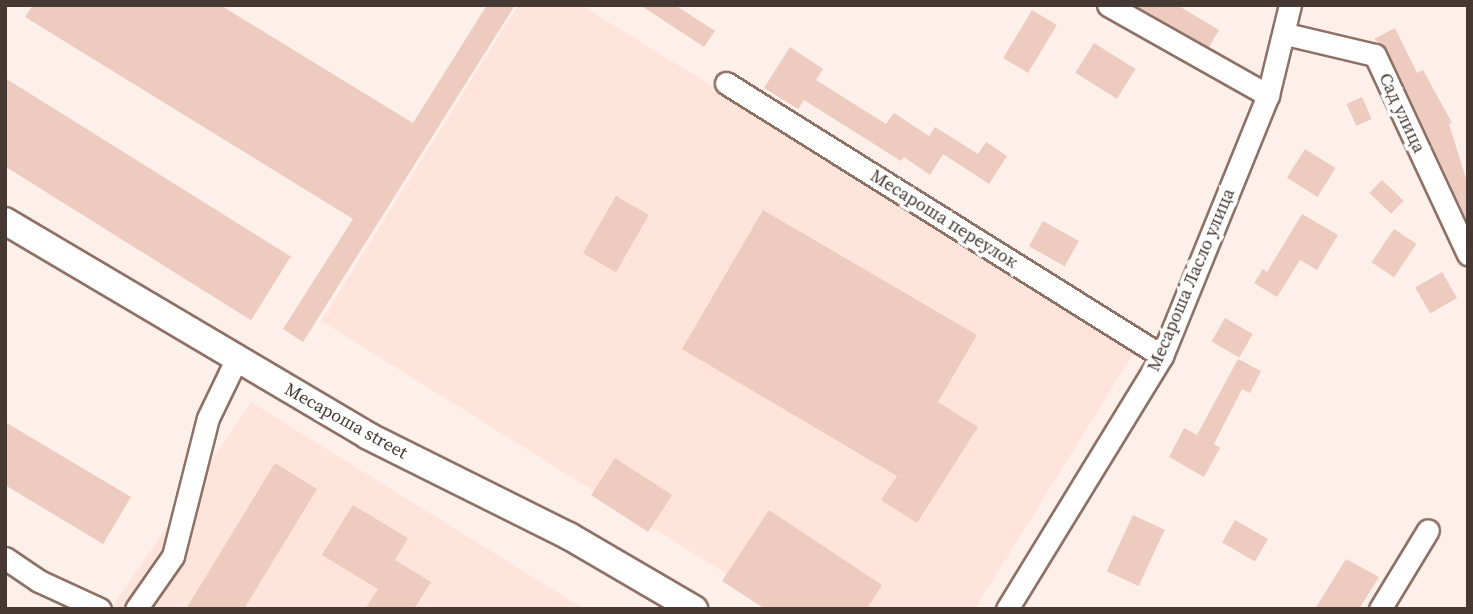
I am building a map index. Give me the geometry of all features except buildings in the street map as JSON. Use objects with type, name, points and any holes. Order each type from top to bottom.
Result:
[{"type":"street","points":[[1108,5],[1268,95]]},
{"type":"street","name":"Месароша Ласло улица","points":[[1007,609],[1162,356],[1268,95],[1286,34],[1290,5]]},
{"type":"street","name":"Сад улица","points":[[1286,34],[1374,55],[1468,254]]},
{"type":"street","name":"Месароша переулок","points":[[726,83],[1162,356]]},
{"type":"street","name":"Месароша street","points":[[5,221],[368,436],[569,536],[694,609]]},
{"type":"street","points":[[136,609],[173,556],[208,418],[237,358]]},
{"type":"street","points":[[1380,609],[1428,530]]},
{"type":"street","points":[[5,558],[39,581],[100,609]]},
{"type":"shaded area","points":[[518,5],[581,5],[1136,349],[975,609],[783,609],[321,321]]},
{"type":"shaded area","points":[[251,402],[584,609],[111,609]]}]
